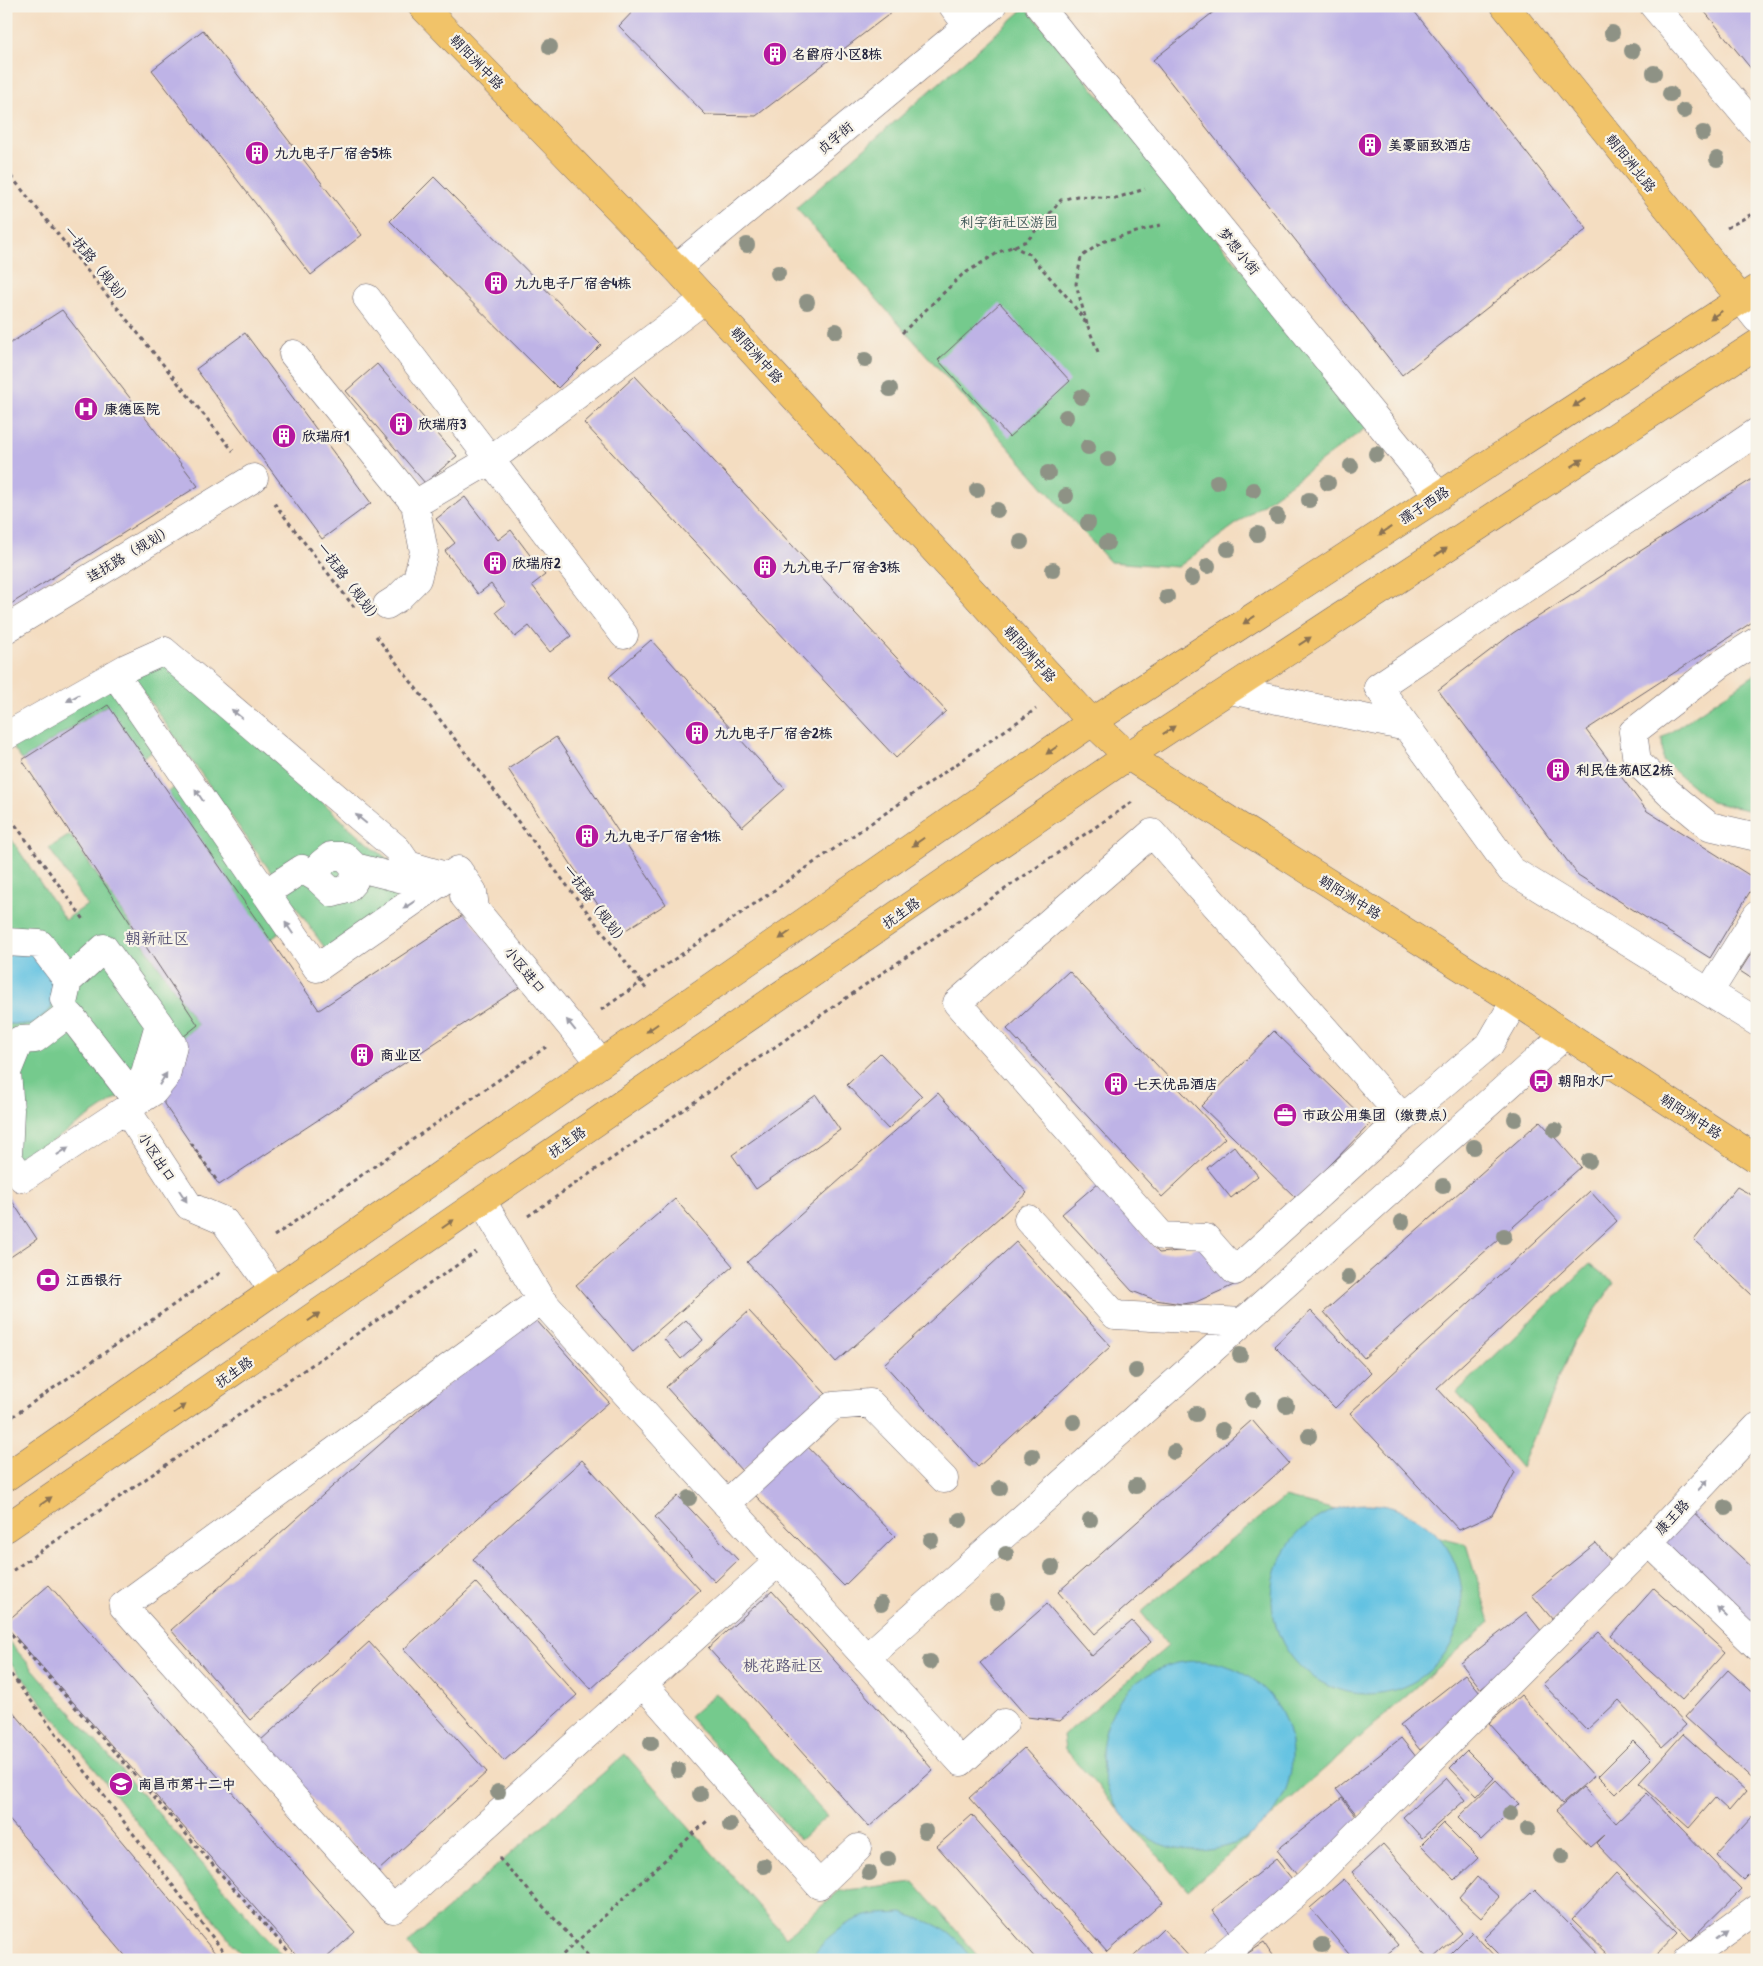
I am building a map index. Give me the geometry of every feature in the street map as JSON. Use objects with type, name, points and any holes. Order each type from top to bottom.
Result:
[{"type":"main road","name":"朝阳洲中路","points":[[422,6],[676,268],[1092,722],[1128,756],[1566,1034],[1757,1159]]},
{"type":"main road","name":"朝阳洲北路","points":[[1505,6],[1751,303]]},
{"type":"main road","name":"孺子西路","points":[[1092,722],[1438,495],[1751,303]]},
{"type":"main road","points":[[1128,756],[1757,344]]},
{"type":"main road","points":[[6,1477],[1092,722]]},
{"type":"main road","name":"抚生路","points":[[6,1528],[1128,756]]},
{"type":"street","name":"贞字街","points":[[676,268],[961,16],[992,6]]},
{"type":"street","name":"梦想小街","points":[[1038,6],[1438,495]]},
{"type":"street","points":[[1654,6],[1757,129]]},
{"type":"street","points":[[367,298],[624,635]]},
{"type":"street","points":[[415,504],[490,460],[705,299]]},
{"type":"street","points":[[293,354],[415,504],[424,552],[417,579],[398,598],[387,604]]},
{"type":"street","points":[[1757,432],[1378,687],[1512,870],[1757,1022]]},
{"type":"street","name":"连抚路（规划）","points":[[6,629],[254,478]]},
{"type":"street","points":[[1757,641],[1722,664],[1632,732],[1637,762],[1669,793],[1709,826],[1757,837]]},
{"type":"street","points":[[6,736],[116,674],[164,652],[409,861],[449,877]]},
{"type":"street","points":[[116,674],[317,968],[449,877]]},
{"type":"street","points":[[1230,690],[1407,727]]},
{"type":"street","points":[[1403,1118],[1152,832],[957,1003],[1162,1236],[1206,1238],[1235,1271],[1403,1118],[1490,1044],[1514,1001]]},
{"type":"street","points":[[279,884],[302,869],[317,878],[321,864],[331,856],[344,856],[355,867],[415,882],[409,861]]},
{"type":"street","name":"小区进口","points":[[449,877],[601,1063]]},
{"type":"street","points":[[1709,992],[1757,914]]},
{"type":"street","points":[[6,942],[40,944],[68,981]]},
{"type":"street","points":[[104,948],[173,1044],[166,1076],[154,1090],[132,1105],[12,1163],[7,1072],[13,1039],[35,1040],[60,1020],[68,981],[104,948]]},
{"type":"street","name":"小区出口","points":[[60,1020],[71,1016],[132,1105],[189,1206],[224,1221],[274,1291]]},
{"type":"street","points":[[866,1658],[1566,1034]]},
{"type":"street","points":[[482,1201],[541,1300],[961,1762],[1004,1723]]},
{"type":"street","points":[[1028,1219],[1115,1315],[1242,1322]]},
{"type":"street","points":[[541,1300],[123,1606],[393,1909],[779,1561]]},
{"type":"street","points":[[726,1504],[833,1406],[870,1403],[944,1479]]},
{"type":"street","name":"康王路","points":[[1757,1427],[1649,1542],[1757,1646]]},
{"type":"street","points":[[1217,1960],[1308,1883],[1649,1542]]},
{"type":"street","points":[[643,1684],[819,1885],[858,1848]]},
{"type":"street","points":[[1687,1960],[1757,1909]]},
{"type":"path","name":"一抚路（规划）","points":[[6,170],[254,478],[357,612]]},
{"type":"path","points":[[902,334],[962,275],[1012,246],[1027,241],[1061,200],[1077,196],[1116,198],[1179,178]]},
{"type":"path","points":[[1098,352],[1087,324],[1076,284],[1082,257],[1102,242],[1164,224]]},
{"type":"path","points":[[1012,246],[1030,254],[1068,298],[1087,324]]},
{"type":"path","name":"一抚路（规划）","points":[[375,635],[668,1017]]},
{"type":"path","points":[[6,1421],[1063,690]]},
{"type":"path","points":[[6,1575],[1164,780]]},
{"type":"path","points":[[6,812],[104,948]]},
{"type":"path","points":[[6,1628],[296,1960]]},
{"type":"path","points":[[6,1668],[230,1960]]},
{"type":"path","points":[[557,1960],[707,1821]]},
{"type":"path","points":[[477,1834],[592,1960]]},
{"type":"green space","name":"利字街社区游园","points":[[1026,7],[1370,425],[1178,567],[1110,562],[796,208]]},
{"type":"green space","points":[[164,651],[350,828],[415,882],[332,958],[126,668]]},
{"type":"green space","points":[[1757,673],[1757,812],[1711,802],[1663,761],[1662,738]]},
{"type":"green space","points":[[115,674],[163,744],[143,757],[107,705],[22,760],[6,738]]},
{"type":"green space","points":[[187,779],[288,927],[270,940],[168,792]]},
{"type":"green space","points":[[6,831],[65,920],[87,905],[49,848],[70,835],[198,1025],[173,1045],[129,1090],[15,1166],[6,1155],[6,1027],[8,1024],[31,1025],[6,942]]},
{"type":"green space","points":[[1590,1264],[1614,1283],[1574,1342],[1521,1468],[1457,1392]]},
{"type":"green space","points":[[1285,1497],[1467,1544],[1490,1622],[1188,1890],[1065,1749],[1063,1736],[1168,1646],[1141,1612]]},
{"type":"green space","points":[[6,1638],[286,1960],[246,1960],[6,1657]]},
{"type":"green space","points":[[716,1693],[827,1816],[800,1840],[689,1717]]},
{"type":"green space","points":[[625,1754],[786,1937],[839,1891],[914,1882],[982,1960],[421,1960],[407,1944]]},
{"type":"water","points":[[9,954],[33,954],[56,984],[51,1009],[31,1025],[8,1024],[6,1022],[6,956]]},
{"type":"water","points":[[1367,1504],[1385,1506],[1403,1512],[1420,1520],[1434,1532],[1446,1546],[1454,1563],[1460,1581],[1462,1599],[1460,1617],[1454,1635],[1446,1652],[1434,1666],[1420,1678],[1403,1686],[1385,1692],[1367,1694],[1349,1692],[1331,1686],[1314,1678],[1300,1666],[1288,1652],[1280,1635],[1274,1617],[1272,1599],[1274,1581],[1280,1563],[1288,1546],[1300,1532],[1314,1520],[1331,1512],[1349,1506]]},
{"type":"water","points":[[1197,1661],[1224,1665],[1250,1677],[1264,1689],[1276,1703],[1288,1729],[1292,1756],[1288,1783],[1276,1809],[1264,1823],[1250,1835],[1224,1847],[1197,1851],[1170,1847],[1144,1835],[1130,1823],[1118,1809],[1106,1783],[1102,1756],[1106,1729],[1118,1703],[1130,1689],[1144,1677],[1170,1665]]},
{"type":"water","points":[[902,1913],[925,1921],[951,1934],[973,1960],[811,1960],[822,1945],[845,1925],[862,1917],[875,1914]]},
{"type":"building","points":[[638,6],[900,6],[756,116],[706,115],[619,26]]},
{"type":"building","name":"美豪丽致酒店","points":[[1221,6],[1410,6],[1587,229],[1402,375],[1153,60]]},
{"type":"building","points":[[1700,6],[1757,6],[1757,76]]},
{"type":"building","name":"九九电子厂宿舍5栋","points":[[203,30],[362,235],[311,275],[152,70]]},
{"type":"building","name":"九九电子厂宿舍4栋","points":[[434,177],[601,345],[558,388],[390,221]]},
{"type":"building","points":[[1000,303],[1070,381],[1009,437],[938,360]]},
{"type":"building","name":"康德医院","points":[[62,310],[198,486],[6,607],[6,346]]},
{"type":"building","name":"欣瑞府1","points":[[245,333],[371,503],[322,539],[196,369]]},
{"type":"building","name":"欣瑞府3","points":[[377,364],[457,456],[425,483],[346,391]]},
{"type":"building","name":"九九电子厂宿舍3栋","points":[[635,376],[946,711],[896,758],[584,423]]},
{"type":"building","points":[[1757,476],[1757,619],[1586,730],[1647,811],[1757,880],[1710,958],[1578,875],[1438,690],[1513,633]]},
{"type":"building","name":"欣瑞府2","points":[[465,497],[498,540],[511,530],[545,575],[532,585],[571,636],[550,652],[529,626],[515,637],[496,612],[506,604],[491,584],[478,594],[445,551],[455,543],[436,519]]},
{"type":"building","name":"九九电子厂宿舍2栋","points":[[651,640],[785,789],[742,827],[609,677]]},
{"type":"building","points":[[108,705],[319,1010],[466,913],[520,987],[219,1185],[164,1104],[164,1088],[173,1045],[198,1025],[22,760]]},
{"type":"building","name":"九九电子厂宿舍1栋","points":[[556,737],[666,904],[618,935],[508,769]]},
{"type":"building","points":[[1757,944],[1757,982],[1740,971]]},
{"type":"building","name":"七天优品酒店","points":[[1069,971],[1225,1138],[1162,1197],[1007,1029]]},
{"type":"building","name":"市政公用集团（缴费点）","points":[[1274,1031],[1370,1124],[1297,1199],[1201,1106]]},
{"type":"building","points":[[880,1053],[922,1096],[888,1129],[847,1085]]},
{"type":"building","points":[[938,1093],[1027,1193],[836,1362],[747,1262]]},
{"type":"building","points":[[816,1095],[840,1130],[756,1189],[732,1155]]},
{"type":"building","points":[[1540,1121],[1581,1167],[1364,1358],[1324,1312]]},
{"type":"building","points":[[1234,1146],[1258,1176],[1231,1198],[1207,1168]]},
{"type":"building","points":[[1099,1182],[1159,1253],[1190,1250],[1200,1245],[1236,1284],[1196,1302],[1182,1304],[1155,1300],[1132,1291],[1062,1214]]},
{"type":"building","points":[[1737,1187],[1757,1198],[1757,1291],[1752,1295],[1694,1240]]},
{"type":"building","points":[[1590,1191],[1617,1221],[1437,1388],[1515,1472],[1492,1515],[1459,1530],[1350,1413]]},
{"type":"building","points":[[6,1192],[37,1239],[6,1260]]},
{"type":"building","points":[[675,1199],[733,1266],[633,1352],[576,1285]]},
{"type":"building","points":[[1016,1242],[1111,1346],[978,1467],[884,1364]]},
{"type":"building","points":[[749,1311],[826,1394],[742,1471],[666,1387]]},
{"type":"building","points":[[1311,1311],[1371,1373],[1335,1408],[1274,1346]]},
{"type":"building","points":[[529,1312],[609,1402],[250,1720],[171,1630]]},
{"type":"building","points":[[686,1320],[703,1340],[681,1359],[664,1339]]},
{"type":"building","points":[[1252,1420],[1289,1463],[1095,1634],[1058,1592]]},
{"type":"building","points":[[801,1440],[895,1536],[844,1586],[749,1489]]},
{"type":"building","points":[[582,1460],[700,1590],[591,1689],[473,1559]]},
{"type":"building","points":[[678,1496],[738,1560],[715,1582],[655,1517]]},
{"type":"building","points":[[1690,1509],[1757,1572],[1757,1634],[1659,1542]]},
{"type":"building","points":[[1596,1543],[1617,1568],[1553,1620],[1532,1595]]},
{"type":"building","points":[[476,1583],[577,1695],[504,1761],[404,1649]]},
{"type":"building","points":[[49,1585],[355,1932],[324,1960],[301,1960],[6,1626],[6,1622]]},
{"type":"building","points":[[1654,1588],[1725,1652],[1682,1700],[1611,1636]]},
{"type":"building","points":[[772,1591],[933,1770],[869,1827],[708,1648]]},
{"type":"building","points":[[1047,1604],[1092,1656],[1132,1621],[1151,1642],[1060,1721],[1027,1717],[980,1663]]},
{"type":"building","points":[[1526,1612],[1546,1637],[1481,1689],[1461,1663]]},
{"type":"building","points":[[1599,1632],[1686,1725],[1662,1747],[1619,1700],[1587,1730],[1543,1684]]},
{"type":"building","points":[[369,1642],[487,1772],[378,1871],[260,1741]]},
{"type":"building","points":[[1728,1670],[1757,1696],[1757,1783],[1685,1717]]},
{"type":"building","points":[[1465,1674],[1485,1698],[1420,1750],[1400,1725]]},
{"type":"building","points":[[1521,1695],[1594,1776],[1562,1804],[1489,1723]]},
{"type":"building","points":[[6,1703],[221,1960],[129,1960],[6,1816]]},
{"type":"building","points":[[1683,1734],[1746,1791],[1729,1811],[1715,1798],[1689,1828],[1639,1783]]},
{"type":"building","points":[[1401,1738],[1421,1763],[1357,1815],[1336,1789]]},
{"type":"building","points":[[1633,1741],[1651,1759],[1616,1794],[1598,1776]]},
{"type":"building","points":[[1024,1748],[1163,1902],[1107,1952],[969,1798]]},
{"type":"building","points":[[1467,1751],[1494,1778],[1477,1796],[1450,1768]]},
{"type":"building","points":[[1446,1778],[1465,1800],[1422,1838],[1403,1817]]},
{"type":"building","points":[[1496,1780],[1519,1804],[1481,1840],[1458,1817]]},
{"type":"building","points":[[1583,1787],[1616,1823],[1647,1793],[1741,1890],[1690,1940],[1596,1843],[1605,1834],[1590,1847],[1556,1811]]},
{"type":"building","points":[[1342,1798],[1362,1824],[1297,1875],[1277,1850]]},
{"type":"building","points":[[972,1815],[1100,1960],[1037,1960],[937,1846]]},
{"type":"building","points":[[1752,1816],[1757,1820],[1757,1866],[1743,1880],[1716,1855]]},
{"type":"building","points":[[1443,1823],[1478,1858],[1455,1880],[1421,1845]]},
{"type":"building","points":[[1383,1844],[1462,1933],[1432,1960],[1429,1960],[1352,1872]]},
{"type":"building","points":[[1276,1859],[1296,1884],[1232,1936],[1212,1910]]},
{"type":"building","points":[[1616,1873],[1678,1933],[1652,1960],[1613,1960],[1572,1920]]},
{"type":"building","points":[[1477,1877],[1499,1897],[1481,1918],[1459,1898]]},
{"type":"building","points":[[1344,1879],[1398,1945],[1380,1960],[1354,1960],[1310,1908]]},
{"type":"building","points":[[1535,1889],[1604,1960],[1505,1960],[1484,1939]]},
{"type":"building","points":[[1163,1928],[1192,1960],[1130,1960]]},
{"type":"building","points":[[1472,1932],[1498,1960],[1444,1960]]},
{"type":"building","points":[[1264,1943],[1275,1960],[1237,1960]]},
{"type":"place","name":"名爵府小区8栋","points":[[775,54]]},
{"type":"place","name":"美豪丽致酒店","points":[[1370,145]]},
{"type":"place","name":"九九电子厂宿舍5栋","points":[[257,153]]},
{"type":"place","name":"九九电子厂宿舍4栋","points":[[496,283]]},
{"type":"place","name":"康德医院","points":[[86,409]]},
{"type":"place","name":"欣瑞府3","points":[[401,424]]},
{"type":"place","name":"欣瑞府1","points":[[284,436]]},
{"type":"place","name":"欣瑞府2","points":[[495,563]]},
{"type":"place","name":"九九电子厂宿舍3栋","points":[[765,567]]},
{"type":"place","name":"九九电子厂宿舍2栋","points":[[697,733]]},
{"type":"place","name":"利民佳苑A区2栋","points":[[1558,770]]},
{"type":"place","name":"九九电子厂宿舍1栋","points":[[587,836]]},
{"type":"place","name":"商业区","points":[[362,1055]]},
{"type":"place","name":"朝阳水厂","points":[[1541,1081]]},
{"type":"place","name":"七天优品酒店","points":[[1116,1084]]},
{"type":"place","name":"市政公用集团（缴费点）","points":[[1285,1115]]},
{"type":"place","name":"江西银行","points":[[48,1280]]},
{"type":"place","name":"南昌市第十二中","points":[[121,1784]]},
{"type":"district","name":"朝新社区","points":[[157,938]]},
{"type":"district","name":"桃花路社区","points":[[783,1665]]}]
